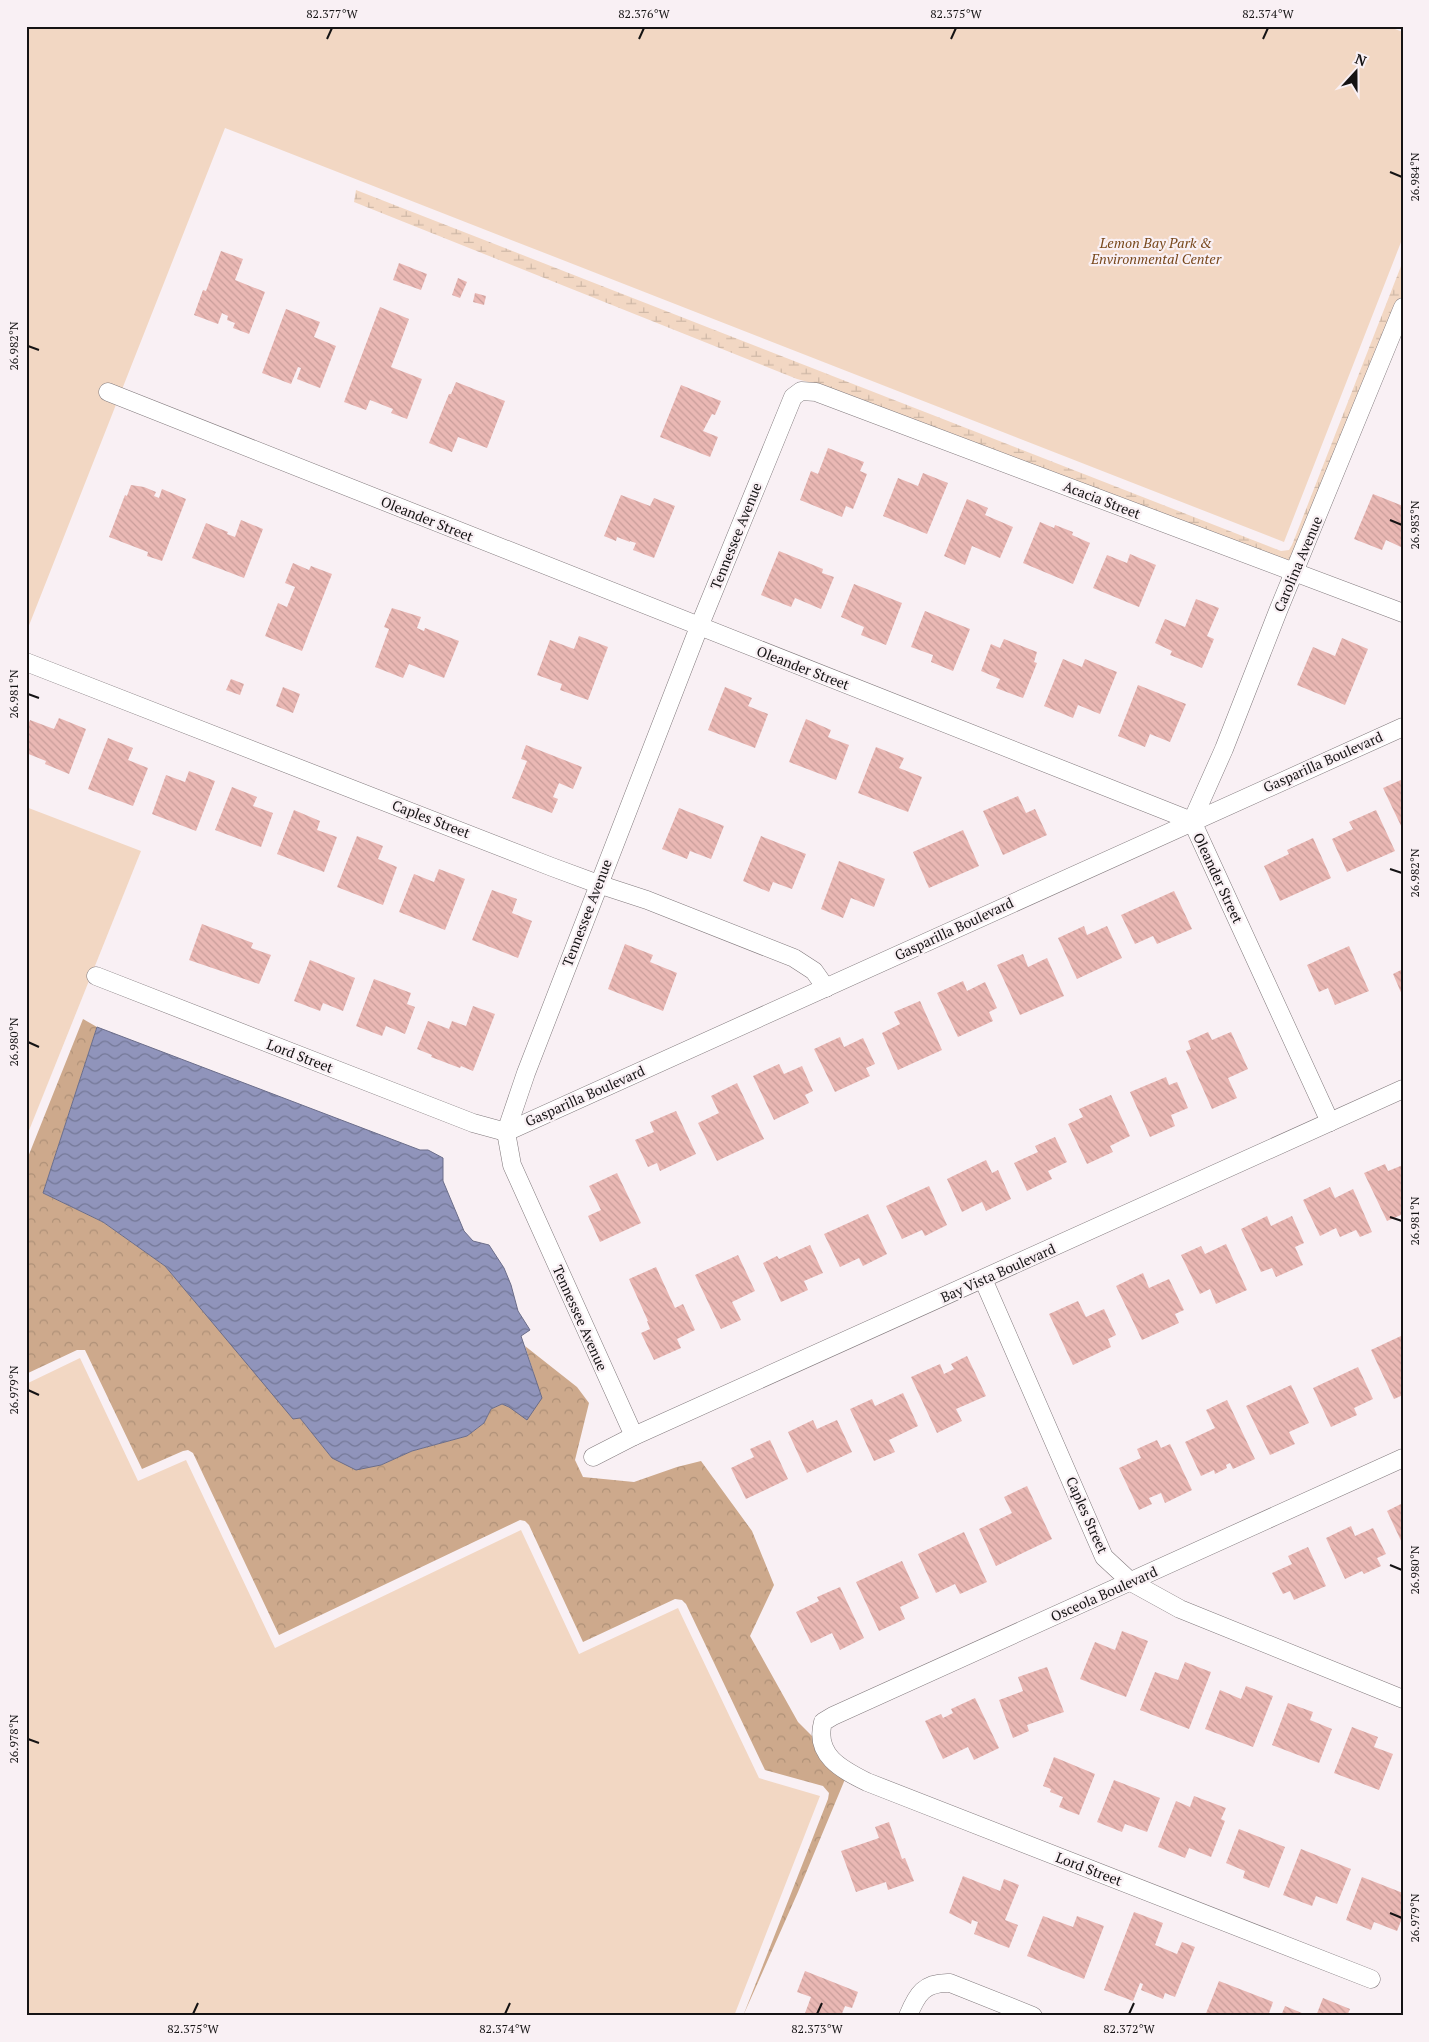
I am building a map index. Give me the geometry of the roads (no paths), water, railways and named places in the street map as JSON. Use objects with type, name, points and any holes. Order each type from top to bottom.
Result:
[{"type":"street","name":"Carolina Avenue","points":[[1192,821],[1224,749],[1401,314]]},
{"type":"street","name":"Oleander Street","points":[[108,392],[1192,821],[1330,1122]]},
{"type":"street","name":"Acacia Street","points":[[801,392],[816,392],[1403,613]]},
{"type":"street","name":"Tennessee Avenue","points":[[634,1436],[512,1165],[506,1132],[526,1073],[598,884],[699,627],[793,398],[801,392]]},
{"type":"street","name":"Caples Street","points":[[26,662],[794,958],[814,971],[826,988]]},
{"type":"street","name":"Gasparilla Boulevard","points":[[506,1132],[1403,727]]},
{"type":"street","name":"Lord Street","points":[[96,976],[473,1123],[506,1132]]},
{"type":"street","name":"Bay Vista Boulevard","points":[[593,1457],[634,1436],[1403,1089]]},
{"type":"street","name":"Caples Street","points":[[983,1280],[1104,1556],[1131,1582],[1180,1609],[1403,1699]]},
{"type":"street","name":"Osceola Boulevard","points":[[821,1741],[820,1734],[823,1722],[833,1716],[1403,1458]]},
{"type":"street","name":"Lord Street","points":[[821,1741],[828,1756],[836,1764],[868,1782],[1371,1979]]},
{"type":"street","points":[[908,2016],[920,1992],[938,1983],[950,1983],[1033,2016]]},
{"type":"water","points":[[97,1027],[420,1150],[428,1150],[443,1158],[443,1181],[464,1231],[473,1241],[489,1245],[504,1268],[518,1311],[530,1330],[521,1336],[542,1398],[527,1420],[502,1404],[491,1409],[484,1423],[467,1436],[412,1451],[381,1465],[356,1470],[332,1458],[300,1418],[293,1419],[165,1266],[103,1222],[43,1193]]},
{"type":"park label","name":"Lemon Bay Park & Environmental Center","points":[[1156,252]]}]
